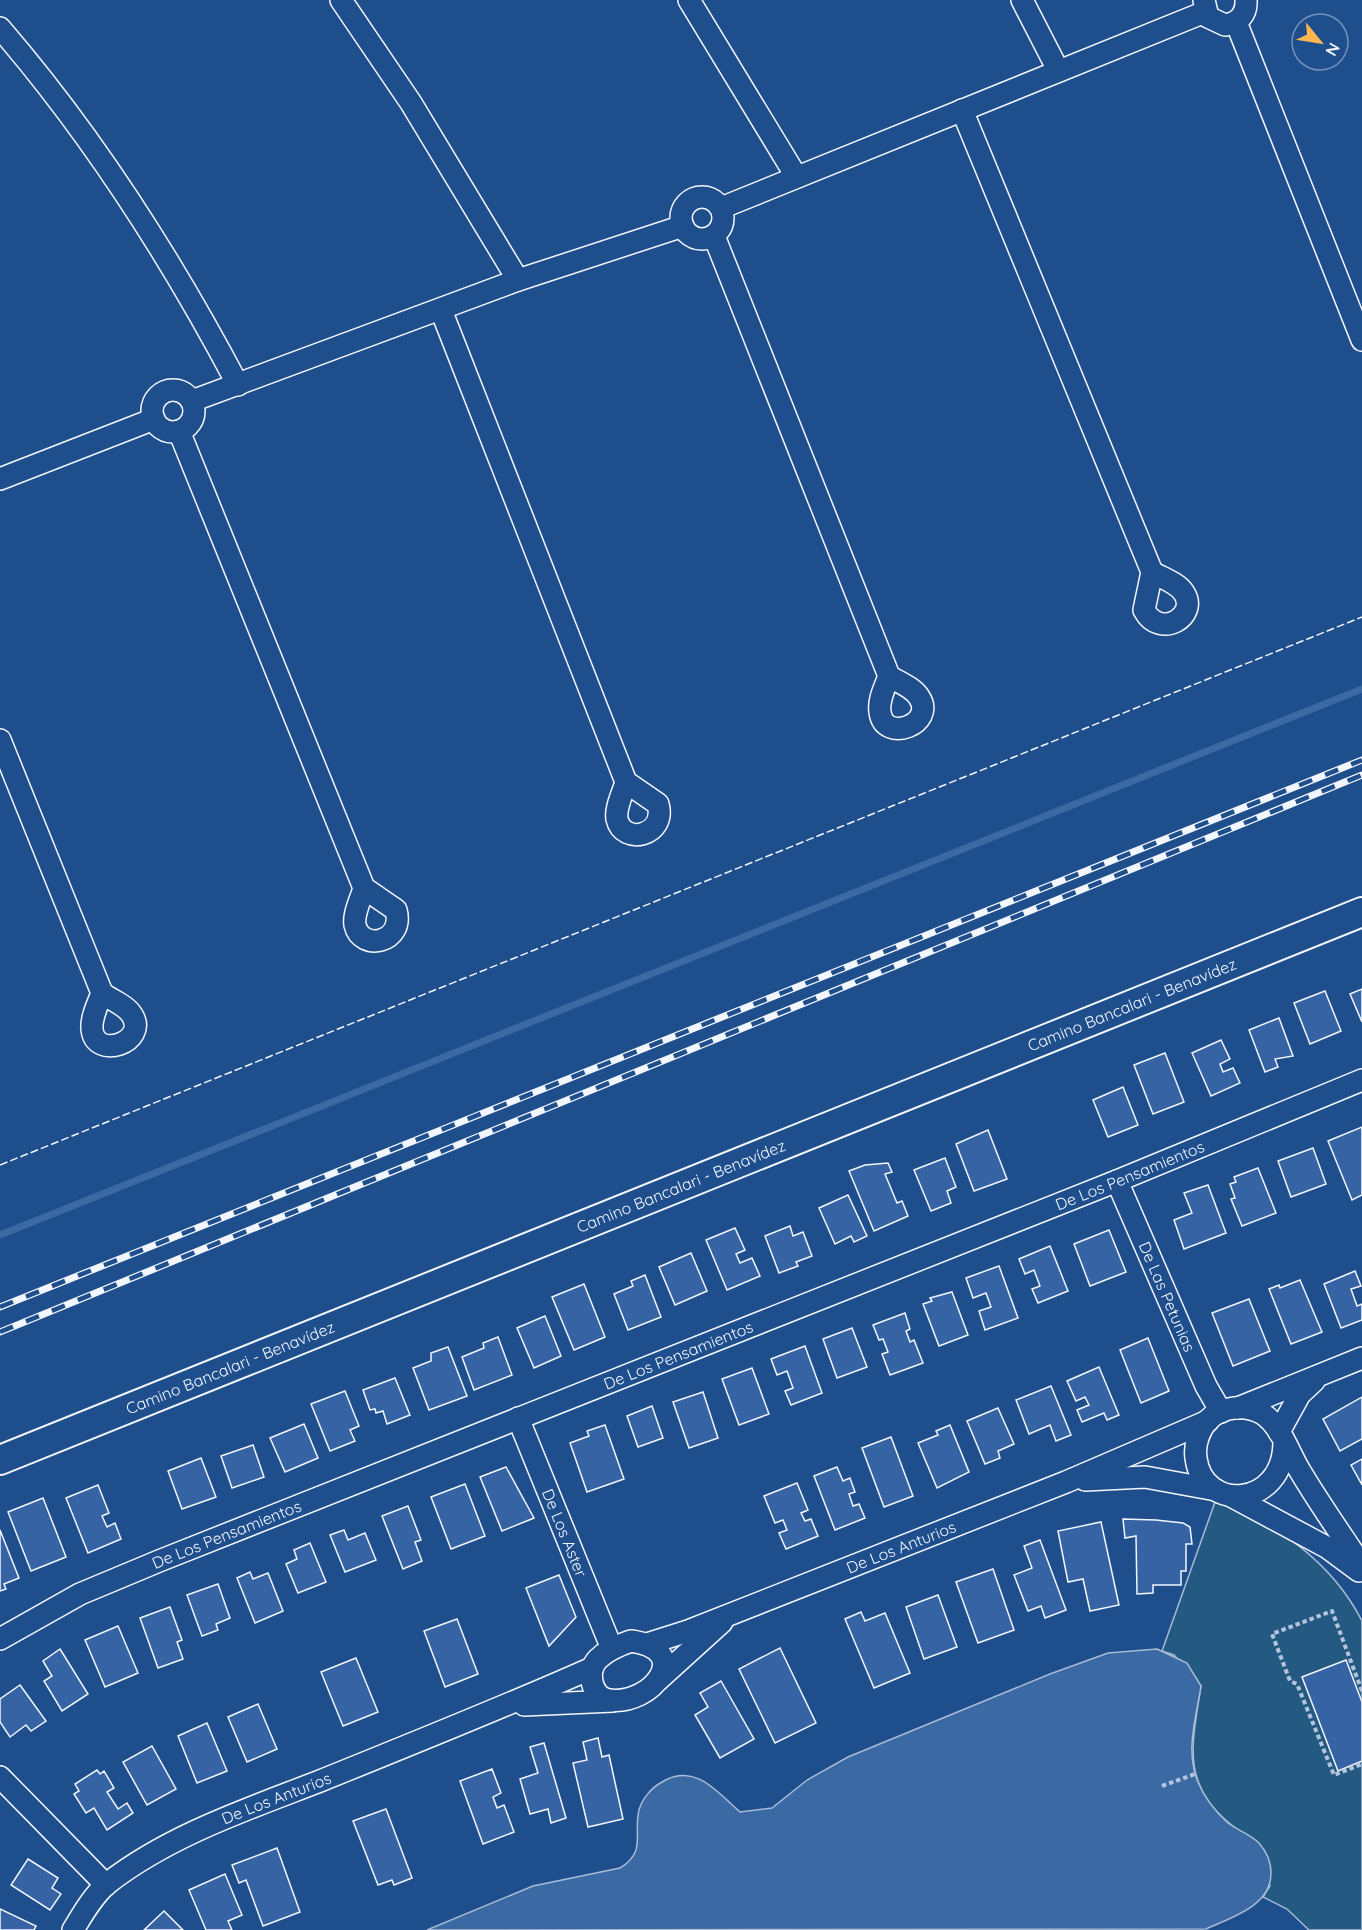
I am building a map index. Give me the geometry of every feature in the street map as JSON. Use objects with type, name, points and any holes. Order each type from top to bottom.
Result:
[{"type":"main road","name":"Camino Bancalari - Benavídez","points":[[0,1460],[1362,912]]},
{"type":"street","points":[[342,0],[411,103],[518,280]]},
{"type":"street","points":[[689,0],[796,176]]},
{"type":"street","points":[[1022,0],[1058,70]]},
{"type":"street","points":[[721,208],[962,111],[1205,6],[1218,24],[1236,22],[1245,12],[1246,0]]},
{"type":"street","points":[[1236,22],[1362,340]]},
{"type":"street","points":[[0,28],[57,99],[142,218],[196,306],[238,385]]},
{"type":"street","points":[[962,111],[1152,572]]},
{"type":"street","points":[[694,198],[713,200],[721,208],[722,226],[714,236],[695,238],[683,226],[684,207],[694,198]]},
{"type":"street","points":[[192,400],[238,385],[518,280],[683,226]]},
{"type":"street","points":[[714,236],[889,676]]},
{"type":"street","points":[[441,310],[626,782]]},
{"type":"street","points":[[178,390],[192,400],[193,419],[179,431],[166,431],[154,419],[155,399],[165,391],[178,390]]},
{"type":"street","points":[[0,479],[154,419]]},
{"type":"street","points":[[179,431],[364,888]]},
{"type":"street","points":[[0,740],[102,993]]},
{"type":"street","name":"De Los Pensamientos","points":[[0,1640],[80,1594],[1362,1080]]},
{"type":"street","name":"De Las Petunias","points":[[1117,1180],[1206,1386],[1222,1413]]},
{"type":"street","points":[[1066,1482],[1145,1477],[1245,1496],[1259,1492],[1270,1484],[1284,1458],[1282,1438],[1300,1394],[1324,1372],[1362,1358]]},
{"type":"street","name":"De Los Anturios","points":[[647,1644],[688,1631],[733,1611],[1066,1482],[1222,1413],[1324,1372]]},
{"type":"street","points":[[1362,1566],[1282,1438],[1262,1414],[1222,1413],[1196,1444],[1196,1458],[1206,1481],[1328,1548],[1362,1574]]},
{"type":"street","name":"De Los Aster","points":[[518,1418],[612,1649]]},
{"type":"street","points":[[506,1707],[618,1701],[638,1696],[733,1611]]},
{"type":"street","points":[[618,1701],[605,1699],[596,1693],[592,1683],[592,1668],[596,1660],[612,1649],[631,1641],[647,1644],[662,1656],[663,1664],[658,1680]]},
{"type":"street","name":"De Los Anturios","points":[[73,1930],[106,1885],[146,1857],[231,1816],[506,1707],[592,1668]]},
{"type":"street","points":[[0,1778],[106,1885]]},
{"type":"path","points":[[1362,1691],[1332,1611],[1272,1634],[1290,1681],[1297,1684],[1334,1775],[1362,1764]]},
{"type":"path","points":[[1162,1786],[1195,1774]]},
{"type":"shaded area","points":[[1215,1502],[1259,1520],[1300,1547],[1335,1581],[1350,1600],[1362,1621],[1362,1930],[1309,1930],[1287,1909],[1263,1897],[1270,1886],[1258,1843],[1232,1825],[1213,1807],[1202,1791],[1196,1776],[1193,1742],[1201,1686],[1174,1655],[1162,1651]]},
{"type":"shaded area","points":[[1157,1649],[1187,1663],[1201,1686],[1194,1722],[1192,1758],[1201,1788],[1211,1804],[1228,1823],[1259,1843],[1270,1865],[1269,1884],[1257,1902],[1238,1915],[1206,1929],[427,1930],[533,1886],[620,1868],[634,1855],[636,1849],[639,1810],[642,1802],[654,1787],[674,1777],[685,1775],[705,1782],[740,1812],[772,1808],[807,1780],[848,1757],[1050,1674],[1108,1653]]},
{"type":"building","points":[[1362,989],[1362,1022],[1350,994]]},
{"type":"building","points":[[1325,991],[1341,1031],[1310,1044],[1294,1003]]},
{"type":"building","points":[[1279,1018],[1293,1056],[1275,1059],[1278,1067],[1265,1072],[1249,1030]]},
{"type":"building","points":[[1221,1040],[1230,1059],[1220,1064],[1223,1072],[1233,1068],[1240,1083],[1211,1096],[1192,1053]]},
{"type":"building","points":[[1165,1053],[1184,1102],[1153,1114],[1134,1065]]},
{"type":"building","points":[[1123,1087],[1138,1125],[1108,1137],[1093,1100]]},
{"type":"building","points":[[1362,1127],[1362,1195],[1352,1200],[1328,1141]]},
{"type":"building","points":[[988,1130],[1007,1179],[974,1191],[956,1144]]},
{"type":"building","points":[[1313,1148],[1326,1184],[1291,1197],[1278,1161]]},
{"type":"building","points":[[945,1158],[956,1187],[947,1191],[951,1203],[931,1211],[914,1170]]},
{"type":"building","points":[[888,1163],[892,1172],[885,1174],[897,1203],[902,1201],[908,1216],[874,1231],[849,1171],[865,1165]]},
{"type":"building","points":[[1258,1168],[1276,1213],[1242,1226],[1231,1199],[1235,1198],[1230,1184],[1236,1182],[1234,1177]]},
{"type":"building","points":[[1208,1185],[1226,1233],[1184,1249],[1174,1220],[1192,1213],[1184,1193]]},
{"type":"building","points":[[848,1195],[867,1236],[854,1242],[851,1236],[835,1244],[819,1208]]},
{"type":"building","points":[[790,1226],[793,1236],[803,1232],[812,1256],[796,1262],[798,1266],[779,1273],[765,1236]]},
{"type":"building","points":[[735,1228],[745,1250],[736,1254],[740,1263],[752,1258],[760,1276],[727,1290],[706,1240]]},
{"type":"building","points":[[1109,1230],[1126,1272],[1090,1286],[1074,1244]]},
{"type":"building","points":[[1050,1246],[1068,1291],[1038,1303],[1032,1289],[1040,1286],[1034,1270],[1025,1274],[1019,1259]]},
{"type":"building","points":[[691,1253],[707,1291],[675,1305],[659,1267]]},
{"type":"building","points":[[999,1266],[1018,1318],[985,1330],[979,1311],[991,1307],[986,1293],[973,1298],[966,1278]]},
{"type":"building","points":[[1355,1271],[1361,1286],[1351,1289],[1357,1306],[1362,1304],[1362,1320],[1341,1328],[1324,1284]]},
{"type":"building","points":[[645,1275],[661,1317],[628,1330],[614,1294],[633,1286],[631,1281]]},
{"type":"building","points":[[1300,1280],[1322,1332],[1291,1344],[1269,1289],[1279,1285],[1280,1288]]},
{"type":"building","points":[[584,1284],[605,1337],[574,1350],[552,1297]]},
{"type":"building","points":[[952,1292],[968,1335],[939,1346],[923,1304],[932,1301],[930,1298]]},
{"type":"building","points":[[1249,1299],[1270,1351],[1233,1366],[1212,1313]]},
{"type":"building","points":[[905,1313],[910,1329],[906,1331],[910,1342],[914,1340],[923,1363],[890,1375],[882,1354],[888,1352],[883,1339],[879,1340],[873,1325]]},
{"type":"building","points":[[545,1316],[561,1356],[534,1368],[517,1328]]},
{"type":"building","points":[[852,1328],[867,1367],[837,1378],[823,1339]]},
{"type":"building","points":[[498,1337],[512,1375],[474,1390],[462,1357],[484,1348],[483,1343]]},
{"type":"building","points":[[1148,1338],[1169,1391],[1141,1403],[1120,1350]]},
{"type":"building","points":[[805,1346],[822,1393],[791,1405],[785,1391],[793,1388],[787,1371],[777,1375],[771,1359]]},
{"type":"building","points":[[448,1347],[467,1396],[429,1410],[413,1368],[431,1361],[431,1353]]},
{"type":"building","points":[[1099,1367],[1119,1415],[1107,1420],[1104,1413],[1082,1422],[1077,1410],[1089,1405],[1085,1397],[1076,1401],[1067,1381]]},
{"type":"building","points":[[752,1368],[769,1414],[739,1425],[722,1379]]},
{"type":"building","points":[[395,1378],[410,1415],[387,1424],[383,1411],[376,1413],[375,1409],[370,1410],[363,1390]]},
{"type":"building","points":[[1051,1386],[1071,1435],[1056,1441],[1050,1425],[1029,1434],[1016,1400]]},
{"type":"building","points":[[345,1391],[359,1426],[350,1430],[355,1441],[330,1451],[311,1404]]},
{"type":"building","points":[[703,1392],[718,1438],[689,1448],[673,1402]]},
{"type":"building","points":[[1362,1397],[1362,1439],[1340,1451],[1323,1419]]},
{"type":"building","points":[[652,1406],[663,1438],[638,1447],[627,1416]]},
{"type":"building","points":[[998,1408],[1014,1444],[998,1451],[1000,1458],[985,1464],[967,1421]]},
{"type":"building","points":[[304,1424],[318,1458],[285,1472],[270,1438]]},
{"type":"building","points":[[605,1425],[624,1479],[587,1492],[570,1443],[589,1436],[587,1431]]},
{"type":"building","points":[[950,1425],[969,1472],[937,1488],[918,1443],[938,1435],[936,1431]]},
{"type":"building","points":[[891,1437],[913,1496],[884,1507],[862,1448]]},
{"type":"building","points":[[253,1445],[264,1477],[232,1488],[221,1456]]},
{"type":"building","points":[[201,1458],[216,1497],[182,1509],[168,1471]]},
{"type":"building","points":[[1362,1459],[1362,1485],[1351,1465]]},
{"type":"building","points":[[506,1467],[534,1518],[502,1531],[480,1477]]},
{"type":"building","points":[[837,1467],[843,1481],[850,1478],[855,1492],[849,1494],[853,1506],[859,1504],[865,1518],[835,1530],[814,1476]]},
{"type":"building","points":[[797,1483],[808,1510],[801,1513],[805,1521],[811,1519],[818,1536],[786,1549],[779,1533],[787,1530],[783,1520],[775,1523],[764,1496]]},
{"type":"building","points":[[465,1484],[485,1536],[451,1549],[431,1497]]},
{"type":"building","points":[[98,1485],[109,1513],[102,1516],[107,1527],[115,1523],[121,1539],[88,1553],[66,1498]]},
{"type":"building","points":[[43,1498],[66,1557],[31,1571],[8,1512]]},
{"type":"building","points":[[408,1506],[421,1540],[415,1542],[422,1561],[403,1569],[382,1516]]},
{"type":"building","points":[[1123,1519],[1183,1523],[1190,1527],[1192,1544],[1186,1544],[1186,1571],[1181,1571],[1181,1585],[1153,1585],[1153,1593],[1137,1594],[1136,1536],[1125,1538]]},
{"type":"building","points":[[1101,1522],[1119,1605],[1090,1611],[1083,1579],[1068,1582],[1058,1531]]},
{"type":"building","points":[[0,1530],[19,1578],[4,1584],[6,1589],[0,1591]]},
{"type":"building","points":[[344,1530],[348,1540],[365,1533],[376,1560],[345,1572],[330,1535]]},
{"type":"building","points":[[1040,1540],[1066,1610],[1045,1618],[1041,1606],[1028,1611],[1014,1575],[1032,1568],[1024,1546]]},
{"type":"building","points":[[310,1543],[326,1582],[298,1593],[286,1564],[297,1559],[294,1550]]},
{"type":"building","points":[[993,1569],[1014,1630],[978,1643],[956,1582]]},
{"type":"building","points":[[250,1572],[253,1579],[268,1573],[283,1611],[255,1623],[237,1578]]},
{"type":"building","points":[[559,1575],[576,1617],[549,1646],[526,1588]]},
{"type":"building","points":[[218,1584],[230,1618],[216,1624],[218,1630],[202,1636],[187,1595]]},
{"type":"building","points":[[938,1595],[957,1647],[924,1659],[906,1607]]},
{"type":"building","points":[[170,1607],[182,1640],[177,1642],[183,1659],[158,1668],[140,1618]]},
{"type":"building","points":[[861,1612],[865,1621],[885,1613],[910,1673],[874,1688],[845,1619]]},
{"type":"building","points":[[457,1619],[478,1674],[445,1687],[424,1631]]},
{"type":"building","points":[[118,1626],[138,1673],[105,1687],[85,1640]]},
{"type":"building","points":[[780,1648],[816,1723],[775,1743],[739,1669]]},
{"type":"building","points":[[60,1649],[88,1694],[62,1711],[44,1681],[52,1676],[43,1661]]},
{"type":"building","points":[[356,1658],[378,1712],[343,1726],[321,1672]]},
{"type":"building","points":[[1346,1660],[1362,1702],[1362,1761],[1338,1771],[1302,1677]]},
{"type":"building","points":[[721,1681],[754,1739],[720,1758],[695,1715],[708,1707],[700,1693]]},
{"type":"building","points":[[20,1685],[46,1721],[31,1731],[26,1725],[10,1737],[0,1722],[0,1699]]},
{"type":"building","points":[[258,1704],[277,1749],[247,1762],[228,1717]]},
{"type":"building","points":[[207,1723],[227,1771],[197,1783],[178,1736]]},
{"type":"building","points":[[598,1738],[602,1757],[609,1755],[623,1819],[588,1827],[573,1763],[587,1760],[583,1742]]},
{"type":"building","points":[[544,1743],[566,1818],[551,1823],[548,1809],[530,1814],[520,1779],[538,1773],[530,1747]]},
{"type":"building","points":[[152,1746],[176,1789],[147,1805],[123,1762]]},
{"type":"building","points":[[492,1769],[501,1793],[493,1797],[497,1808],[504,1805],[514,1832],[483,1844],[460,1781]]},
{"type":"building","points":[[97,1770],[100,1774],[104,1771],[114,1788],[107,1792],[118,1809],[127,1803],[133,1813],[107,1830],[94,1808],[86,1813],[74,1794],[79,1791],[75,1784]]},
{"type":"building","points":[[386,1809],[412,1878],[394,1885],[392,1880],[378,1885],[353,1821]]},
{"type":"building","points":[[277,1848],[300,1912],[263,1926],[246,1880],[239,1883],[232,1865]]},
{"type":"building","points":[[28,1859],[58,1878],[52,1888],[61,1894],[50,1910],[11,1885]]},
{"type":"building","points":[[225,1874],[242,1915],[228,1921],[232,1930],[206,1930],[189,1890]]},
{"type":"building","points":[[0,1909],[36,1926],[34,1930],[0,1930]]},
{"type":"building","points":[[164,1911],[183,1930],[144,1930]]},
{"type":"waterway","points":[[0,1235],[1362,689]]},
{"type":"railway","points":[[0,1307],[1362,760]]},
{"type":"railway","points":[[0,1332],[1362,775]]},
{"type":"fence","points":[[0,1165],[1362,617]]}]
